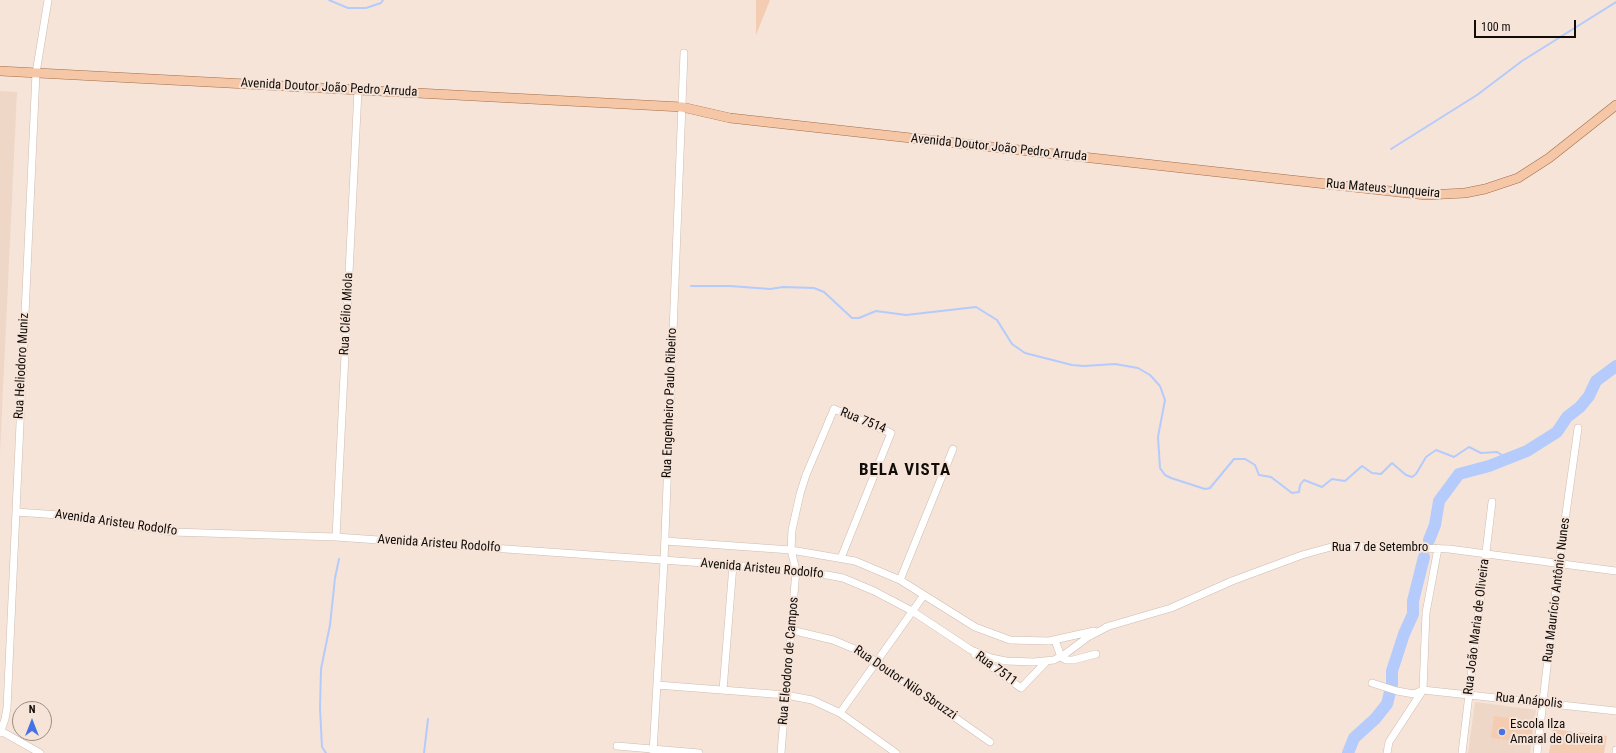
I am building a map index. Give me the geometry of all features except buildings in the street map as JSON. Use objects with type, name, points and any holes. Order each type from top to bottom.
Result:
[{"type":"main road","name":"Avenida Doutor João Pedro Arruda","points":[[0,71],[658,106],[676,112],[682,107],[688,113],[697,116],[730,118],[1268,178]]},
{"type":"main road","name":"Rua Mateus Junqueira","points":[[1268,178],[1426,195],[1465,193],[1485,189],[1504,184],[1534,169],[1616,105]]},
{"type":"street","name":"Rua Heliodoro Muniz","points":[[0,732],[7,708],[36,73],[48,0]]},
{"type":"street","name":"Rua Engenheiro Paulo Ribeiro","points":[[653,751],[664,561],[684,53]]},
{"type":"street","name":"Rua Clélio Miola","points":[[336,537],[358,90]]},
{"type":"street","name":"Rua 7514","points":[[834,409],[891,432],[841,558]]},
{"type":"street","name":"Rua Eleodoro de Campos","points":[[781,753],[796,570],[791,550],[792,530],[800,494],[834,409]]},
{"type":"street","name":"Rua Maurício Antônio Nunes","points":[[1537,753],[1559,563],[1578,428]]},
{"type":"street","points":[[900,580],[953,449]]},
{"type":"street","name":"Rua João Maria de Oliveira","points":[[1462,753],[1492,502]]},
{"type":"street","name":"Avenida Aristeu Rodolfo","points":[[16,512],[59,515],[172,532],[336,537],[796,570],[848,580],[880,594],[912,611],[960,644],[991,658],[1021,662],[1046,662],[1061,656],[1088,637],[1109,626]]},
{"type":"street","name":"Avenida Aristeu Rodolfo","points":[[664,541],[791,550],[841,558],[867,566],[900,580],[959,618],[986,632],[1024,642],[1055,640],[1109,626]]},
{"type":"street","name":"Rua 7 de Setembro","points":[[1109,626],[1171,608],[1232,581],[1322,549],[1355,546],[1438,548],[1616,571]]},
{"type":"street","points":[[1387,753],[1389,742],[1424,690],[1426,613],[1438,548]]},
{"type":"street","points":[[724,690],[733,565]]},
{"type":"street","points":[[840,714],[924,595]]},
{"type":"street","name":"Rua Doutor Nilo Sbruzzi","points":[[791,630],[814,634],[848,645],[877,661],[990,742]]},
{"type":"street","points":[[1055,640],[1061,656],[1070,660],[1096,654]]},
{"type":"street","name":"Rua 7511","points":[[960,644],[1021,688],[1046,662]]},
{"type":"street","name":"Rua Anápolis","points":[[1372,683],[1385,688],[1414,694],[1424,690],[1616,711]]},
{"type":"street","points":[[657,684],[786,695],[812,700],[840,714],[896,753]]},
{"type":"street","points":[[0,732],[40,753]]},
{"type":"street","points":[[617,746],[653,751],[699,753]]},
{"type":"shaded area","points":[[756,0],[770,0],[756,35]]},
{"type":"shaded area","points":[[0,91],[17,92],[0,454]]},
{"type":"shaded area","name":"Escola Ilza Amaral de Oliveira","points":[[1475,702],[1536,710],[1530,753],[1468,753]]},
{"type":"shaded area","points":[[1494,716],[1533,721],[1531,743],[1491,738]]},
{"type":"shaded area","points":[[1553,729],[1607,736],[1604,753],[1549,753]]},
{"type":"waterway","points":[[329,0],[348,8],[366,8],[381,3],[383,0]]},
{"type":"waterway","points":[[1391,149],[1477,95],[1522,61],[1616,2]]},
{"type":"waterway","points":[[691,286],[730,286],[770,289],[783,287],[814,288],[824,292],[852,318],[859,318],[876,311],[906,315],[976,307],[997,320],[1012,344],[1025,353],[1072,365],[1084,366],[1115,364],[1138,368],[1150,375],[1160,386],[1165,400],[1158,437],[1160,468],[1165,475],[1171,478],[1205,489],[1210,488],[1234,459],[1245,459],[1255,465],[1259,475],[1271,477],[1292,493],[1299,492],[1300,485],[1304,480],[1322,487],[1332,479],[1345,481],[1362,466],[1372,473],[1381,474],[1392,463],[1406,475],[1412,477],[1416,474],[1426,457],[1436,450],[1454,457],[1469,447],[1481,453],[1497,452],[1508,459]]},
{"type":"waterway","points":[[1429,540],[1435,525],[1439,501],[1459,474],[1489,466],[1527,451],[1557,432],[1567,417],[1580,407],[1589,396],[1596,381],[1616,366]]},
{"type":"waterway","points":[[1348,753],[1354,738],[1375,719],[1387,704],[1392,684],[1392,671],[1404,634],[1413,614],[1413,601],[1424,557]]},
{"type":"waterway","points":[[326,753],[322,747],[320,708],[321,669],[330,625],[335,578],[339,559]]},
{"type":"waterway","points":[[424,753],[428,719]]},
{"type":"place","name":"Escola Ilza Amaral de Oliveira","points":[[1502,732]]},
{"type":"district","name":"BELA VISTA","points":[[905,471]]}]
